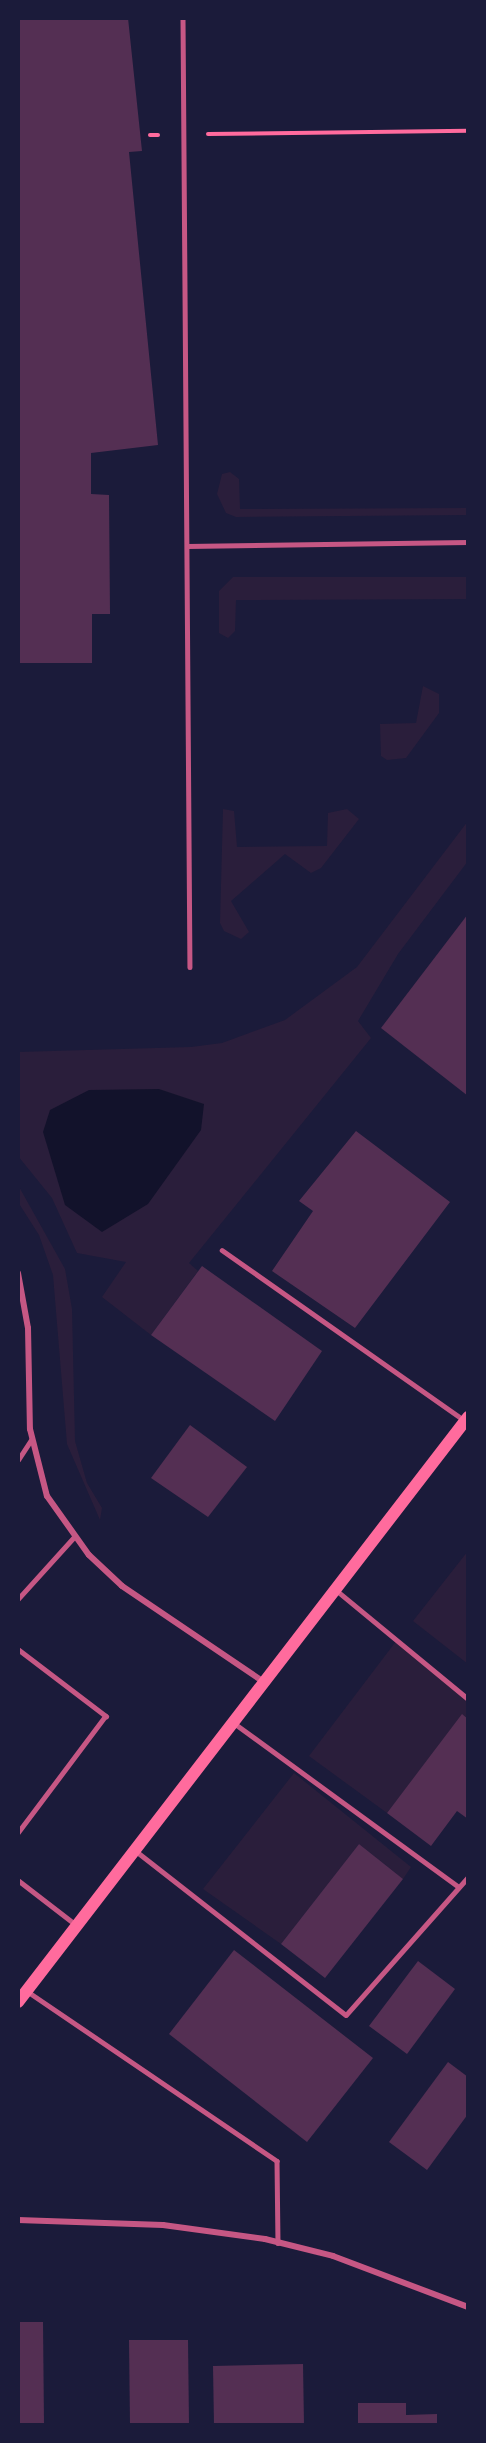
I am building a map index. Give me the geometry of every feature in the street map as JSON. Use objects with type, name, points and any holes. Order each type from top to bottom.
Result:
[{"type":"main road","points":[[18,2002],[467,1419]]},
{"type":"street","points":[[18,1273],[28,1328],[32,1440],[47,1496],[74,1537],[122,1586],[265,1683]]},
{"type":"street","points":[[18,2220],[163,2225],[278,2243],[333,2256],[468,2307]]},
{"type":"lane","points":[[183,18],[190,967]]},
{"type":"lane","points":[[187,546],[468,542]]},
{"type":"lane","points":[[222,1250],[467,1419]]},
{"type":"lane","points":[[18,1460],[32,1440]]},
{"type":"lane","points":[[18,1599],[74,1537]]},
{"type":"lane","points":[[336,1590],[468,1699]]},
{"type":"lane","points":[[18,1649],[106,1716],[18,1833]]},
{"type":"lane","points":[[234,1723],[459,1887]]},
{"type":"lane","points":[[134,1850],[346,2015],[468,1877]]},
{"type":"lane","points":[[18,1880],[78,1925]]},
{"type":"lane","points":[[27,1991],[277,2161],[278,2243]]},
{"type":"path","points":[[150,135],[468,131]]},
{"type":"shaded area","points":[[230,472],[239,479],[240,509],[468,508],[468,515],[236,517],[226,513],[217,494],[222,474]]},
{"type":"shaded area","points":[[233,577],[468,577],[468,599],[236,600],[235,631],[228,638],[219,633],[219,591]]},
{"type":"shaded area","points":[[423,686],[439,694],[439,713],[406,758],[387,760],[381,756],[380,724],[416,723]]},
{"type":"shaded area","points":[[223,809],[234,811],[237,847],[327,846],[328,813],[347,809],[359,819],[321,868],[311,873],[285,854],[231,901],[249,932],[241,939],[224,931],[220,923]]},
{"type":"shaded area","points":[[468,821],[468,861],[398,954],[358,1021],[371,1038],[189,1263],[198,1271],[151,1335],[102,1297],[126,1262],[77,1253],[52,1198],[18,1156],[18,1052],[191,1047],[222,1043],[285,1020],[357,967]]},
{"type":"shaded area","points":[[159,1089],[204,1104],[201,1130],[148,1204],[102,1232],[65,1205],[43,1132],[50,1110],[89,1090]]},
{"type":"shaded area","points":[[18,1185],[65,1269],[72,1309],[75,1441],[87,1483],[102,1508],[100,1520],[67,1444],[53,1275],[39,1235],[18,1202]]},
{"type":"shaded area","points":[[468,1551],[468,1664],[413,1621]]},
{"type":"shaded area","points":[[397,1640],[468,1699],[468,1719],[463,1715],[387,1813],[309,1756]]},
{"type":"shaded area","points":[[294,1773],[411,1867],[403,1879],[359,1844],[281,1944],[203,1889]]},
{"type":"building","points":[[18,18],[128,18],[142,151],[129,152],[158,445],[91,453],[91,494],[109,495],[110,614],[92,614],[92,663],[18,663]]},
{"type":"building","points":[[468,914],[468,1096],[381,1028]]},
{"type":"building","points":[[356,1131],[450,1202],[355,1328],[272,1271],[313,1211],[299,1201]]},
{"type":"building","points":[[202,1266],[322,1351],[275,1421],[151,1335]]},
{"type":"building","points":[[190,1425],[247,1467],[208,1517],[151,1478]]},
{"type":"building","points":[[462,1714],[468,1719],[468,1819],[457,1811],[431,1846],[387,1813]]},
{"type":"building","points":[[359,1844],[403,1879],[325,1978],[281,1944]]},
{"type":"building","points":[[234,1950],[373,2058],[307,2142],[169,2034]]},
{"type":"building","points":[[418,1961],[455,1989],[407,2054],[369,2026]]},
{"type":"building","points":[[448,2062],[468,2077],[468,2114],[427,2170],[389,2142]]},
{"type":"building","points":[[18,2322],[43,2322],[44,2425],[18,2425]]},
{"type":"building","points":[[129,2340],[188,2340],[189,2425],[130,2425]]},
{"type":"building","points":[[303,2364],[304,2425],[214,2425],[213,2366]]},
{"type":"building","points":[[358,2403],[406,2403],[406,2415],[437,2414],[437,2425],[358,2425]]}]
